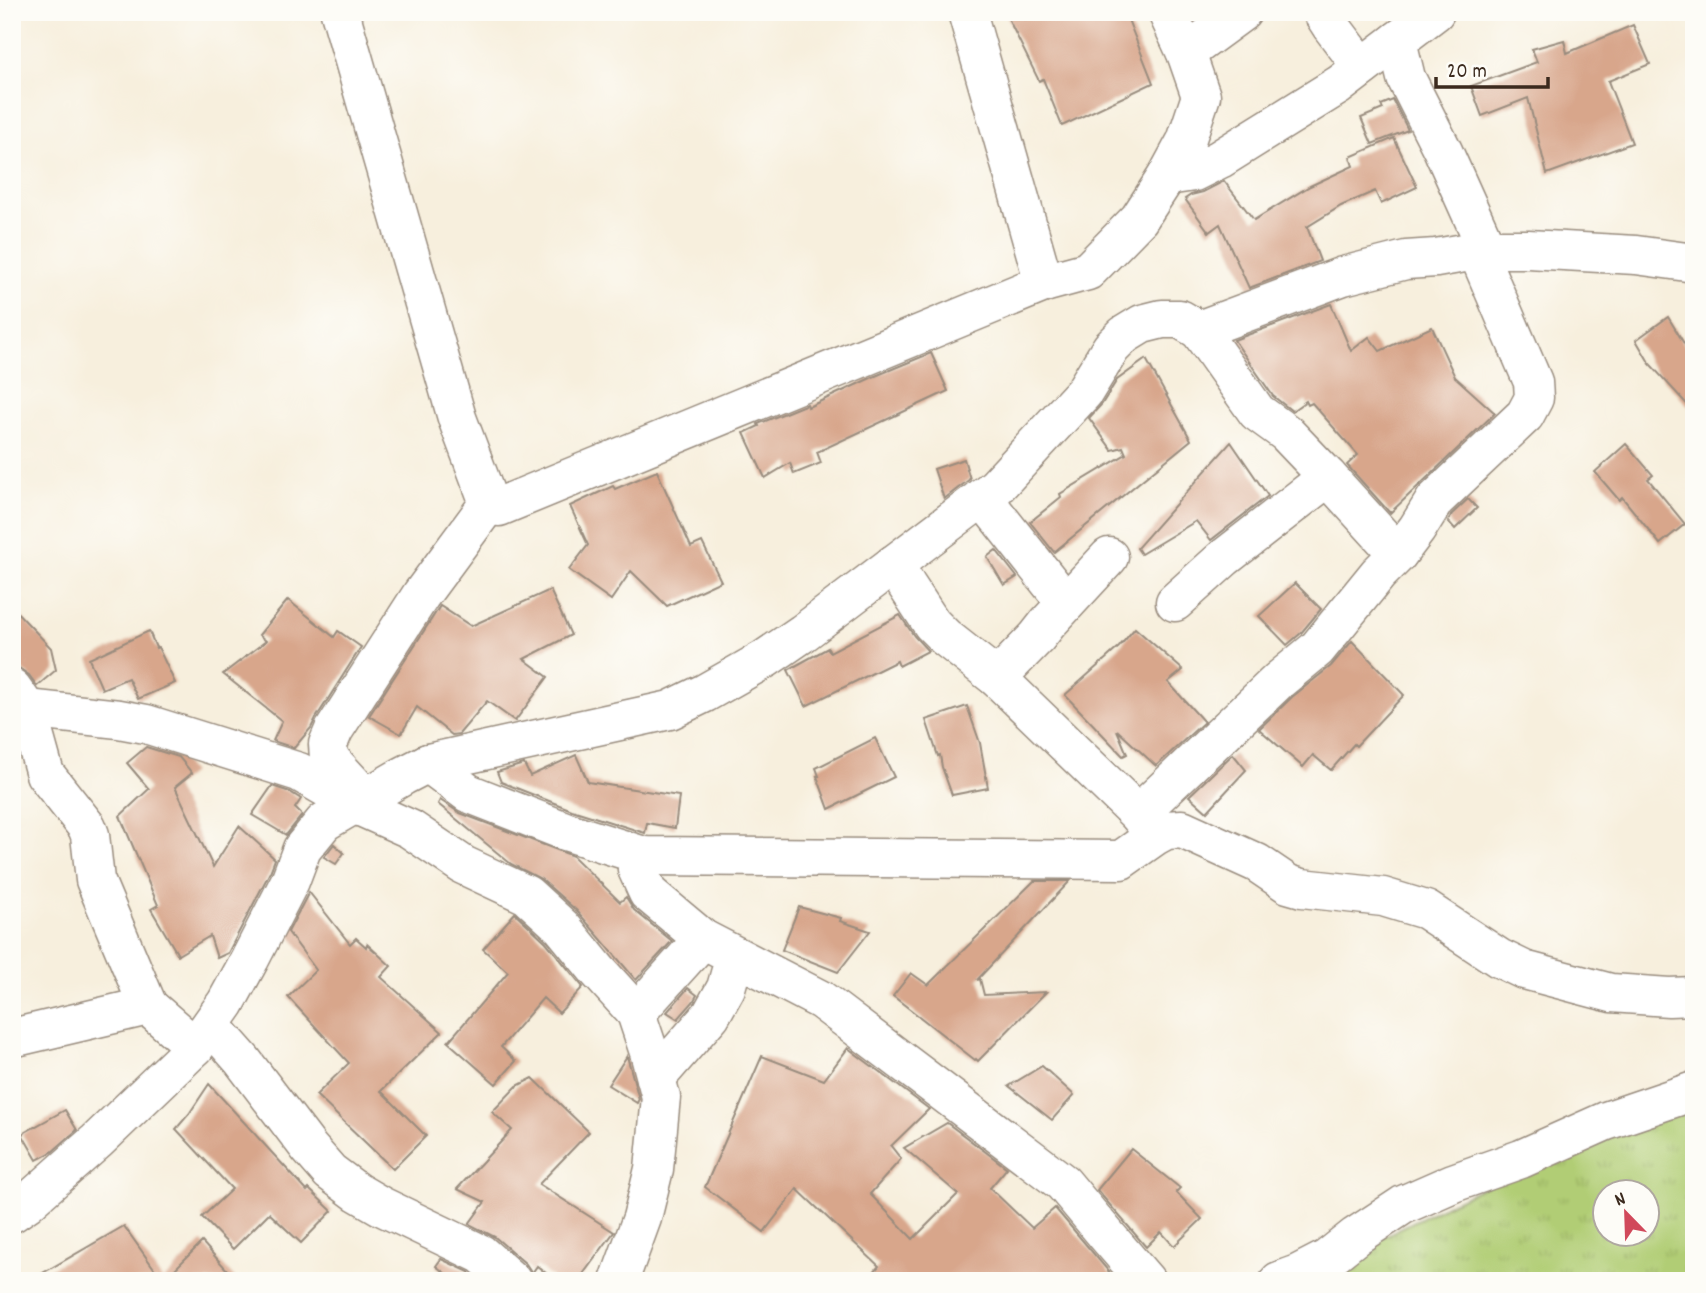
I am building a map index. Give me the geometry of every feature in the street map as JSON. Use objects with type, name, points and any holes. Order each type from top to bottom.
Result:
[{"type":"street","points":[[340,12],[457,418],[489,503],[499,507],[1044,283],[1088,271],[1139,219],[1167,176],[1186,141],[1201,96],[1186,53],[1167,12]]},
{"type":"street","points":[[967,12],[1044,283]]},
{"type":"street","points":[[1186,53],[1242,12]]},
{"type":"street","points":[[1322,12],[1362,67]]},
{"type":"street","points":[[1167,176],[1194,172],[1220,159],[1339,85],[1435,12]]},
{"type":"street","points":[[428,763],[468,793],[565,831],[644,856],[1121,860],[1146,825],[1278,681],[1317,649],[1378,574],[1398,554],[1435,500],[1525,415],[1534,398],[1533,382],[1443,151],[1406,78],[1397,41]]},
{"type":"street","points":[[1199,330],[1343,275],[1406,260],[1482,250],[1528,249],[1636,255],[1694,263]]},
{"type":"street","points":[[12,1213],[97,1141],[203,1036],[226,1003],[250,959],[290,881],[302,849],[324,822],[428,763],[670,710],[765,659],[996,487],[1084,393],[1111,348],[1124,335],[1142,324],[1162,319],[1180,319],[1199,330],[1257,412],[1286,433],[1398,554]]},
{"type":"street","points":[[1175,602],[1224,558],[1328,477]]},
{"type":"street","points":[[982,497],[1066,603]]},
{"type":"street","points":[[360,800],[329,758],[328,744],[334,730],[421,595],[489,503]]},
{"type":"street","points":[[997,677],[1037,638],[1110,557]]},
{"type":"street","points":[[894,564],[932,624],[997,677],[1146,825],[1166,831],[1182,828],[1257,863],[1287,884],[1383,897],[1426,910],[1499,958],[1534,973],[1611,993],[1694,996]]},
{"type":"street","points":[[512,1281],[481,1254],[381,1206],[330,1172],[242,1060],[148,1006],[95,880],[87,827],[45,774],[20,699],[153,726],[299,772],[360,800],[463,864],[527,895],[562,927],[597,971],[636,1013],[661,1097],[654,1169],[642,1218],[619,1281]]},
{"type":"street","points":[[644,856],[637,869],[648,893],[719,948],[821,1000],[1063,1183],[1146,1281]]},
{"type":"street","points":[[636,1013],[719,948]]},
{"type":"street","points":[[656,1079],[711,1015],[726,988],[719,948]]},
{"type":"street","points":[[12,1038],[148,1006]]},
{"type":"street","points":[[1279,1281],[1298,1275],[1327,1259],[1403,1205],[1453,1183],[1521,1159],[1606,1121],[1694,1091]]},
{"type":"green space","points":[[1694,1101],[1694,1281],[1329,1281],[1366,1245],[1538,1160]]},
{"type":"building","points":[[1005,12],[1125,12],[1153,83],[1062,126],[1043,79],[1039,81]]},
{"type":"building","points":[[1633,25],[1650,64],[1608,81],[1632,143],[1547,174],[1528,98],[1482,116],[1471,86],[1537,62],[1532,49],[1564,40],[1567,53]]},
{"type":"building","points":[[1393,100],[1408,130],[1372,144],[1361,118],[1383,109],[1381,105]]},
{"type":"building","points":[[1394,138],[1417,187],[1381,204],[1375,191],[1341,206],[1307,227],[1320,261],[1249,288],[1220,224],[1209,232],[1185,199],[1224,181],[1254,220],[1310,186],[1353,166],[1350,157]]},
{"type":"building","points":[[1331,304],[1351,351],[1369,337],[1380,351],[1432,327],[1455,377],[1495,413],[1390,513],[1347,465],[1358,455],[1312,403],[1308,405],[1306,401],[1292,411],[1273,396],[1234,340]]},
{"type":"building","points":[[1668,317],[1694,360],[1694,412],[1650,364],[1636,340]]},
{"type":"building","points":[[931,353],[948,391],[817,452],[821,463],[794,474],[790,463],[765,478],[744,433],[759,426],[758,424],[807,404],[808,407]]},
{"type":"building","points":[[1146,359],[1191,440],[1054,552],[1030,522],[1061,497],[1060,494],[1126,454],[1123,447],[1112,450],[1089,418],[1102,404],[1117,380]]},
{"type":"building","points":[[1231,442],[1268,496],[1211,540],[1196,521],[1141,554],[1137,548]]},
{"type":"building","points":[[1626,444],[1653,475],[1648,479],[1685,524],[1660,544],[1622,497],[1619,500],[1595,472]]},
{"type":"building","points":[[964,459],[970,479],[944,499],[934,469]]},
{"type":"building","points":[[657,471],[691,547],[702,542],[721,581],[667,606],[631,571],[611,600],[569,570],[588,545],[570,506],[613,486],[615,489]]},
{"type":"building","points":[[1468,499],[1477,508],[1455,529],[1448,521]]},
{"type":"building","points":[[996,550],[1017,577],[1004,585],[987,557]]},
{"type":"building","points":[[1295,583],[1321,609],[1287,645],[1259,616]]},
{"type":"building","points":[[550,590],[571,635],[524,659],[548,677],[515,721],[487,701],[459,734],[452,735],[417,707],[401,734],[369,716],[440,606],[471,626]]},
{"type":"building","points":[[288,600],[334,637],[338,631],[361,647],[311,728],[294,748],[273,741],[282,721],[223,674],[266,641],[259,635]]},
{"type":"building","points":[[12,607],[51,648],[56,670],[37,686],[12,659]]},
{"type":"building","points":[[900,615],[928,651],[899,666],[897,661],[806,706],[788,670],[828,648],[830,652]]},
{"type":"building","points":[[1135,628],[1183,670],[1168,682],[1204,722],[1156,766],[1117,730],[1127,754],[1123,756],[1065,695],[1119,647]]},
{"type":"building","points":[[149,631],[175,683],[138,699],[128,678],[102,689],[89,659]]},
{"type":"building","points":[[1352,641],[1404,695],[1331,770],[1313,755],[1303,767],[1259,729],[1292,697],[1331,666]]},
{"type":"building","points":[[967,706],[980,743],[988,788],[952,795],[926,720]]},
{"type":"building","points":[[875,738],[894,777],[829,809],[816,768]]},
{"type":"building","points":[[146,747],[179,757],[192,773],[175,787],[213,867],[239,826],[275,859],[228,953],[217,958],[210,936],[178,955],[151,909],[158,905],[120,816],[149,789],[127,763]]},
{"type":"building","points":[[1233,754],[1246,770],[1207,812],[1189,796]]},
{"type":"building","points":[[576,755],[588,782],[679,796],[675,828],[647,823],[645,833],[572,810],[501,782],[497,772],[524,764],[530,776]]},
{"type":"building","points":[[272,786],[301,799],[295,808],[302,815],[286,835],[252,815]]},
{"type":"building","points":[[440,800],[460,813],[573,856],[620,902],[626,897],[634,910],[672,941],[636,980],[577,911],[541,879],[511,864],[438,804]]},
{"type":"building","points":[[334,844],[344,853],[336,864],[324,857]]},
{"type":"building","points":[[1034,881],[1070,881],[977,980],[980,979],[984,995],[1046,992],[978,1061],[893,996],[911,973],[928,985]]},
{"type":"building","points":[[309,892],[350,944],[356,938],[366,947],[367,944],[391,966],[381,977],[442,1032],[381,1091],[426,1136],[393,1169],[316,1095],[349,1063],[288,997],[316,970],[288,932]]},
{"type":"building","points":[[799,907],[841,918],[840,921],[870,931],[838,972],[782,950]]},
{"type":"building","points":[[515,913],[546,942],[583,987],[559,1013],[543,998],[501,1047],[516,1061],[496,1084],[448,1042],[508,972],[483,949]]},
{"type":"building","points":[[688,988],[697,995],[678,1019],[667,1012]]},
{"type":"building","points":[[848,1048],[929,1109],[891,1146],[901,1159],[870,1194],[913,1239],[958,1194],[904,1148],[947,1123],[1007,1168],[990,1188],[1032,1228],[1055,1208],[1115,1279],[866,1281],[879,1266],[797,1189],[764,1232],[705,1187],[762,1056],[824,1080]]},
{"type":"building","points":[[627,1056],[639,1099],[637,1103],[608,1085]]},
{"type":"building","points":[[1042,1066],[1074,1095],[1052,1120],[1009,1086]]},
{"type":"building","points":[[533,1078],[589,1132],[539,1184],[614,1232],[578,1281],[556,1281],[537,1266],[532,1273],[526,1264],[495,1237],[469,1224],[485,1202],[457,1189],[512,1130],[492,1112],[517,1086]]},
{"type":"building","points":[[209,1084],[307,1191],[309,1189],[332,1211],[301,1243],[269,1213],[233,1249],[202,1217],[232,1189],[176,1129]]},
{"type":"building","points":[[65,1110],[77,1130],[52,1152],[37,1160],[22,1134]]},
{"type":"building","points":[[1131,1149],[1180,1188],[1176,1192],[1202,1219],[1174,1246],[1161,1232],[1146,1247],[1097,1190]]},
{"type":"building","points":[[124,1226],[163,1281],[29,1281]]},
{"type":"building","points":[[202,1242],[237,1281],[163,1281]]},
{"type":"building","points":[[441,1259],[470,1274],[465,1281],[455,1281],[436,1266]]}]
